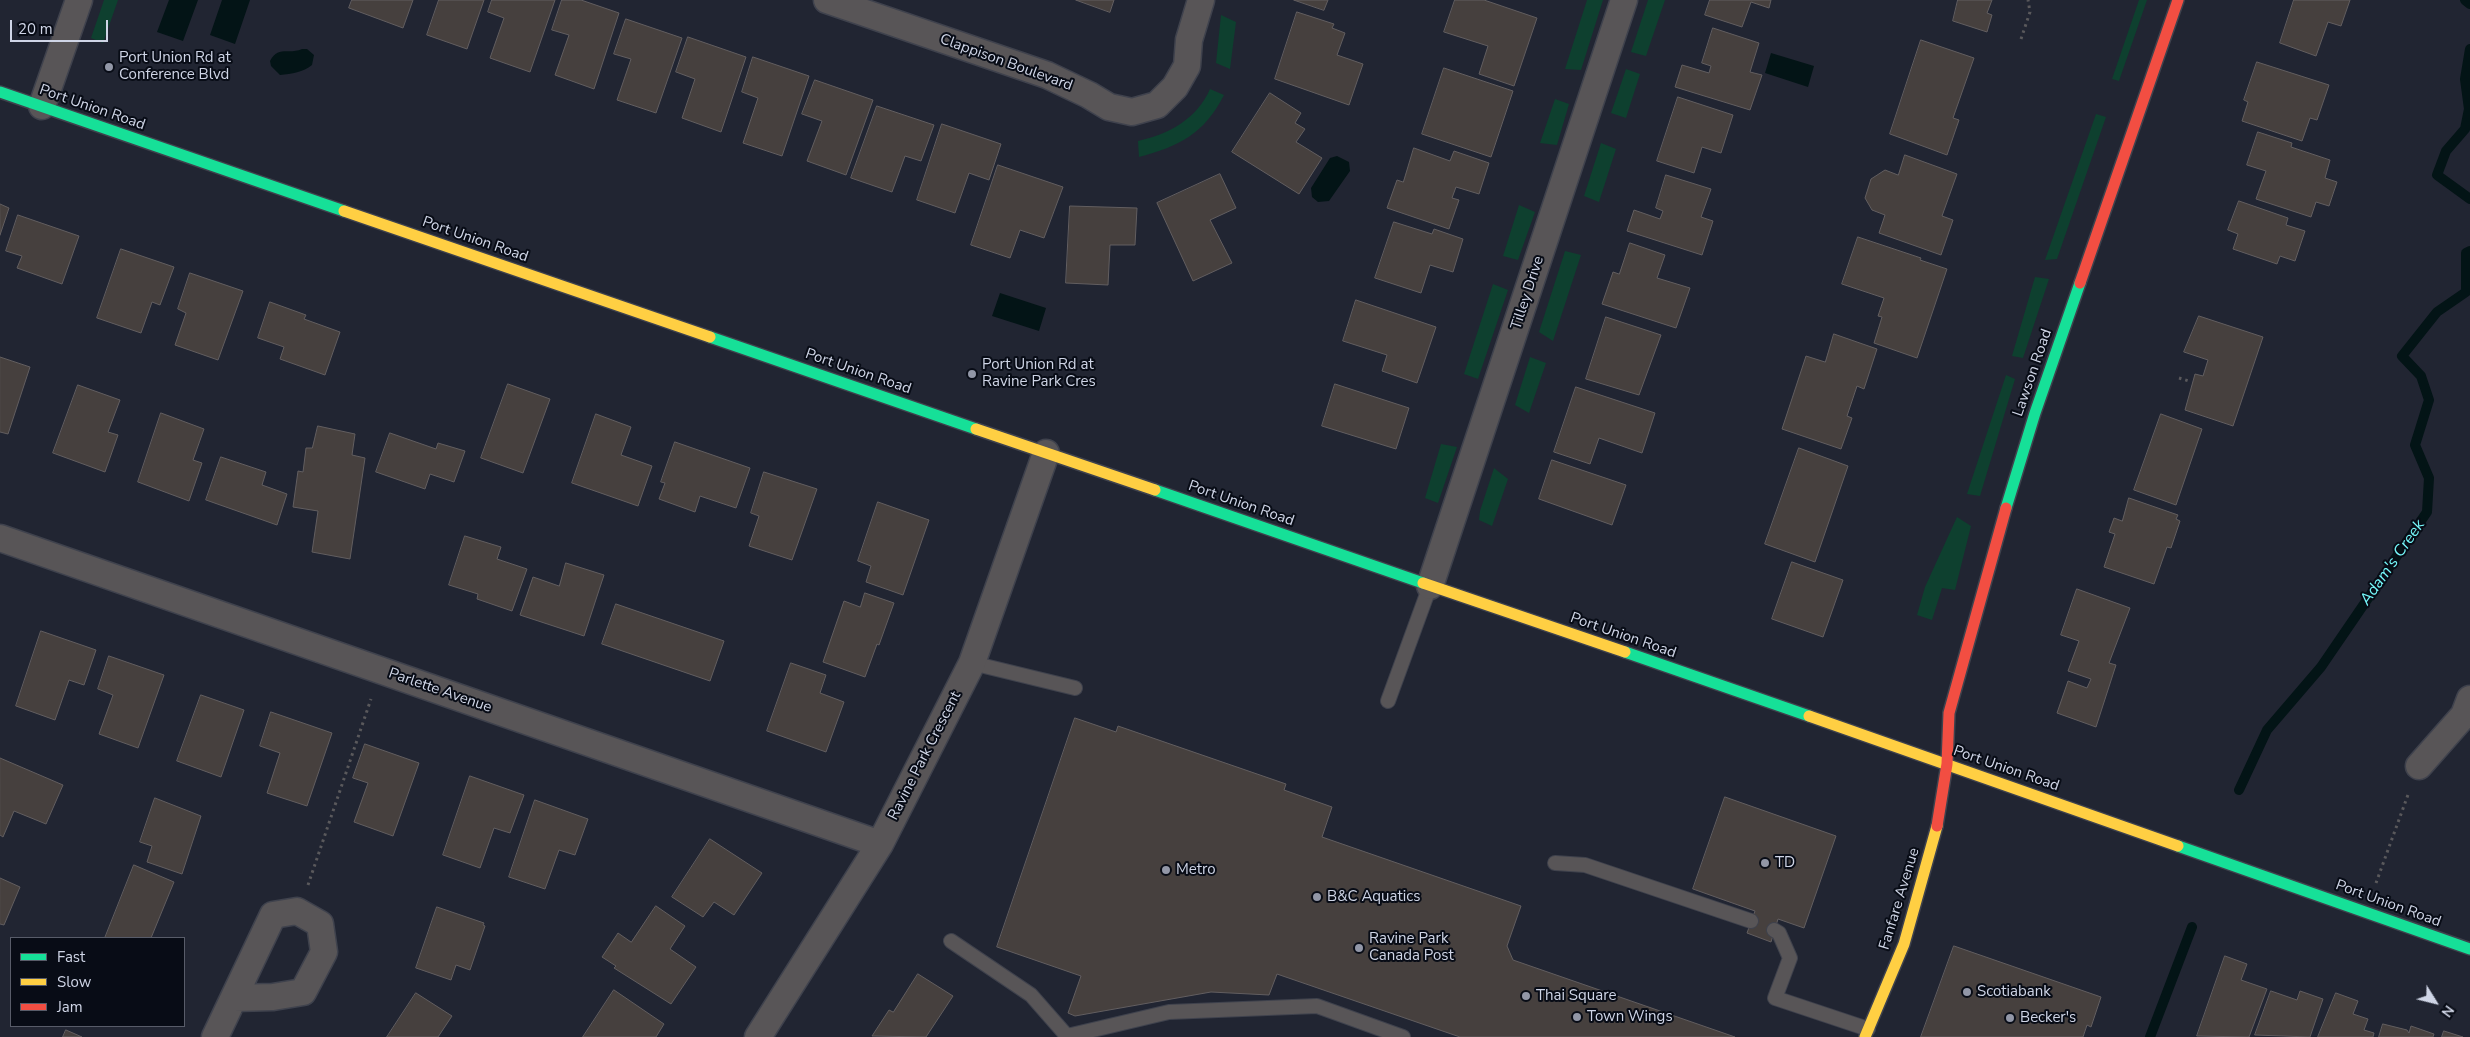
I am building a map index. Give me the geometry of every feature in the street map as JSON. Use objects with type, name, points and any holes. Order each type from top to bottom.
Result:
[{"type":"main road","name":"Lawson Road","points":[[1947,764],[1950,713],[2002,520],[2035,412],[2178,0]]},
{"type":"main road","name":"Port Union Road","points":[[0,92],[1947,764],[2470,949]]},
{"type":"main road","name":"Fanfare Avenue","points":[[1867,1033],[1904,944],[1938,822],[1947,764]]},
{"type":"street","points":[[42,106],[79,0]]},
{"type":"street","name":"Clappison Boulevard","points":[[827,0],[1046,75],[1089,95],[1109,107],[1132,112],[1156,105],[1175,87],[1187,66],[1189,40],[1201,0]]},
{"type":"street","name":"Tilley Drive","points":[[1430,586],[1624,0]]},
{"type":"street","name":"Ravine Park Crescent","points":[[758,1037],[880,844],[972,664],[1046,453]]},
{"type":"street","name":"Parlette Avenue","points":[[0,538],[880,844]]},
{"type":"street","points":[[2419,766],[2464,715],[2470,699]]},
{"type":"street","points":[[215,1037],[273,915],[297,911],[320,924],[324,952],[303,992],[273,997],[234,998]]},
{"type":"lane","points":[[1388,701],[1430,586]]},
{"type":"lane","points":[[972,664],[1075,688]]},
{"type":"lane","points":[[1555,863],[1585,865],[1751,921]]},
{"type":"lane","points":[[1774,930],[1779,934],[1790,958],[1775,998],[1867,1033]]},
{"type":"lane","points":[[952,941],[1031,995],[1067,1036],[1169,1012],[1317,1006],[1403,1037]]},
{"type":"path","points":[[2021,39],[2030,12],[2028,0]]},
{"type":"path","points":[[2179,378],[2188,381]]},
{"type":"path","points":[[297,911],[314,869],[380,670]]},
{"type":"path","points":[[2367,912],[2379,872],[2419,766]]},
{"type":"green space","points":[[104,0],[118,0],[103,43],[91,38]]},
{"type":"green space","points":[[1587,0],[1603,0],[1581,70],[1565,69]]},
{"type":"green space","points":[[1648,0],[1665,0],[1646,56],[1631,52]]},
{"type":"green space","points":[[2139,0],[2147,0],[2119,81],[2112,79]]},
{"type":"green space","points":[[1221,15],[1236,22],[1230,69],[1216,63]]},
{"type":"green space","points":[[1626,69],[1640,74],[1626,118],[1611,113]]},
{"type":"green space","points":[[1210,89],[1224,95],[1208,120],[1199,129],[1179,143],[1139,157],[1138,141],[1160,134],[1181,124],[1198,109]]},
{"type":"green space","points":[[1555,99],[1569,104],[1557,145],[1540,143]]},
{"type":"green space","points":[[2096,114],[2106,117],[2057,259],[2045,260]]},
{"type":"green space","points":[[1601,143],[1616,149],[1599,202],[1584,196]]},
{"type":"green space","points":[[1519,205],[1535,212],[1518,260],[1503,256]]},
{"type":"green space","points":[[1565,251],[1581,255],[1553,341],[1539,332]]},
{"type":"green space","points":[[2035,277],[2049,279],[2023,358],[2012,356]]},
{"type":"green space","points":[[1493,284],[1508,290],[1478,379],[1464,374]]},
{"type":"green space","points":[[1530,357],[1546,363],[1529,413],[1515,405]]},
{"type":"green space","points":[[2006,375],[2015,379],[1980,496],[1967,494]]},
{"type":"green space","points":[[1441,444],[1457,447],[1438,503],[1425,498]]},
{"type":"green space","points":[[1494,468],[1508,479],[1492,526],[1479,520],[1480,511]]},
{"type":"green space","points":[[1957,517],[1971,526],[1955,590],[1942,588],[1932,620],[1917,615],[1925,587]]},
{"type":"shaded area","points":[[169,0],[198,0],[183,41],[157,32]]},
{"type":"shaded area","points":[[222,0],[250,0],[235,44],[210,35]]},
{"type":"shaded area","points":[[307,49],[314,55],[312,65],[309,67],[297,72],[280,75],[271,66],[270,61],[277,53]]},
{"type":"shaded area","points":[[1771,53],[1814,66],[1808,87],[1765,73]]},
{"type":"shaded area","points":[[1337,156],[1349,162],[1350,171],[1329,201],[1318,202],[1312,197],[1311,188],[1330,158]]},
{"type":"shaded area","points":[[1000,293],[1046,308],[1039,331],[992,316]]},
{"type":"building","points":[[352,0],[413,0],[403,28],[349,8]]},
{"type":"building","points":[[439,0],[484,0],[467,49],[427,35]]},
{"type":"building","points":[[492,0],[555,0],[530,72],[490,58],[504,18],[488,12]]},
{"type":"building","points":[[562,0],[581,0],[619,13],[594,89],[555,75],[569,35],[552,30]]},
{"type":"building","points":[[1076,0],[1114,0],[1110,12]]},
{"type":"building","points":[[1294,0],[1328,0],[1324,10]]},
{"type":"building","points":[[1455,0],[1484,0],[1537,18],[1514,86],[1479,74],[1488,46],[1444,32]]},
{"type":"building","points":[[1710,0],[1771,0],[1769,8],[1751,2],[1742,27],[1705,15]]},
{"type":"building","points":[[1958,0],[1992,0],[1987,13],[1992,15],[1987,32],[1953,21]]},
{"type":"building","points":[[2294,0],[2350,0],[2341,26],[2328,22],[2316,56],[2280,43]]},
{"type":"building","points":[[1297,12],[1334,24],[1332,28],[1345,33],[1337,55],[1363,64],[1349,105],[1275,79]]},
{"type":"building","points":[[626,19],[682,38],[656,113],[617,100],[631,59],[614,54]]},
{"type":"building","points":[[1713,28],[1759,43],[1750,72],[1762,75],[1750,110],[1675,87],[1682,65],[1709,73],[1711,66],[1702,63]]},
{"type":"building","points":[[688,37],[746,57],[721,132],[682,118],[695,79],[676,72]]},
{"type":"building","points":[[1921,40],[1974,58],[1953,118],[1959,120],[1947,155],[1890,134]]},
{"type":"building","points":[[753,57],[809,76],[782,156],[743,143],[758,98],[742,92]]},
{"type":"building","points":[[2257,62],[2329,85],[2317,120],[2310,118],[2302,141],[2242,121],[2248,102],[2244,100]]},
{"type":"building","points":[[1444,68],[1513,91],[1491,157],[1422,134]]},
{"type":"building","points":[[815,80],[873,100],[846,175],[807,161],[822,121],[802,114]]},
{"type":"building","points":[[1270,93],[1301,113],[1295,123],[1305,129],[1296,142],[1322,158],[1299,194],[1232,152]]},
{"type":"building","points":[[1678,97],[1733,115],[1721,153],[1702,147],[1694,173],[1657,161]]},
{"type":"building","points":[[877,106],[934,125],[921,161],[905,156],[892,192],[851,178]]},
{"type":"building","points":[[942,124],[1001,144],[989,180],[969,173],[955,213],[917,200]]},
{"type":"building","points":[[2258,132],[2292,143],[2291,147],[2330,160],[2325,178],[2337,182],[2329,206],[2316,202],[2311,217],[2256,199],[2266,171],[2247,165]]},
{"type":"building","points":[[1414,148],[1450,161],[1454,151],[1489,163],[1479,194],[1456,187],[1452,198],[1459,200],[1449,229],[1387,208],[1397,180],[1403,182]]},
{"type":"building","points":[[1905,155],[1957,174],[1942,216],[1953,220],[1941,255],[1879,233],[1885,215],[1872,210],[1865,198],[1871,179],[1885,170],[1898,175]]},
{"type":"building","points":[[998,165],[1063,187],[1044,238],[1020,230],[1010,258],[971,245]]},
{"type":"building","points":[[1220,174],[1236,208],[1210,220],[1232,263],[1193,281],[1157,203]]},
{"type":"building","points":[[1666,175],[1711,189],[1701,217],[1713,221],[1702,255],[1627,231],[1634,210],[1660,219],[1663,211],[1656,208]]},
{"type":"building","points":[[2239,201],[2288,218],[2286,225],[2305,231],[2295,261],[2280,256],[2277,264],[2233,249],[2238,234],[2228,230]]},
{"type":"building","points":[[0,204],[9,208],[0,235]]},
{"type":"building","points":[[1070,206],[1137,208],[1135,245],[1110,245],[1108,285],[1066,283]]},
{"type":"building","points":[[18,215],[79,236],[62,284],[17,268],[22,256],[6,251]]},
{"type":"building","points":[[1394,222],[1432,234],[1434,229],[1463,239],[1453,272],[1430,265],[1421,293],[1375,278]]},
{"type":"building","points":[[1858,237],[1921,258],[1920,260],[1947,269],[1917,358],[1874,343],[1882,317],[1878,316],[1884,298],[1842,284]]},
{"type":"building","points":[[1630,243],[1665,255],[1657,278],[1690,288],[1676,328],[1602,304],[1613,272],[1619,274]]},
{"type":"building","points":[[121,249],[174,267],[160,305],[152,302],[141,333],[97,318]]},
{"type":"building","points":[[190,273],[243,291],[218,360],[175,345],[186,313],[178,309]]},
{"type":"building","points":[[1356,300],[1436,327],[1417,383],[1382,371],[1387,355],[1343,341]]},
{"type":"building","points":[[270,302],[306,315],[304,319],[340,332],[325,375],[280,359],[284,347],[258,338]]},
{"type":"building","points":[[2199,316],[2263,337],[2233,426],[2185,410],[2195,374],[2203,376],[2208,360],[2184,352]]},
{"type":"building","points":[[1606,317],[1661,335],[1639,395],[1586,379]]},
{"type":"building","points":[[1834,334],[1877,349],[1864,389],[1857,386],[1847,416],[1852,418],[1841,449],[1782,429],[1806,356],[1825,362]]},
{"type":"building","points":[[0,357],[30,367],[8,434],[0,432]]},
{"type":"building","points":[[508,384],[550,399],[523,473],[481,458]]},
{"type":"building","points":[[1335,384],[1409,408],[1396,449],[1322,426]]},
{"type":"building","points":[[78,385],[120,400],[108,432],[118,435],[105,472],[53,453]]},
{"type":"building","points":[[1576,387],[1655,413],[1642,453],[1599,438],[1590,464],[1554,452]]},
{"type":"building","points":[[161,413],[204,429],[193,460],[202,463],[189,501],[138,482]]},
{"type":"building","points":[[596,414],[631,427],[621,455],[652,466],[638,506],[572,483]]},
{"type":"building","points":[[2161,414],[2202,429],[2176,505],[2134,490]]},
{"type":"building","points":[[318,426],[355,434],[352,455],[365,458],[350,559],[312,552],[318,511],[293,507],[298,471],[303,472],[306,448],[312,448]]},
{"type":"building","points":[[390,433],[436,449],[438,443],[465,451],[454,482],[430,474],[425,489],[376,472]]},
{"type":"building","points":[[675,442],[750,468],[736,508],[700,496],[695,512],[659,499],[665,483],[661,482]]},
{"type":"building","points":[[1799,448],[1848,466],[1815,562],[1765,544]]},
{"type":"building","points":[[221,457],[266,472],[262,485],[287,494],[277,525],[206,500]]},
{"type":"building","points":[[1552,460],[1626,485],[1612,525],[1539,499]]},
{"type":"building","points":[[764,472],[817,489],[792,560],[749,546],[759,516],[751,513]]},
{"type":"building","points":[[2129,498],[2178,515],[2176,519],[2180,521],[2171,548],[2167,547],[2154,584],[2104,567],[2115,534],[2109,532],[2114,518],[2122,521]]},
{"type":"building","points":[[878,502],[929,520],[903,595],[866,582],[871,566],[858,561]]},
{"type":"building","points":[[465,536],[501,547],[497,559],[527,569],[512,611],[477,599],[478,594],[449,585]]},
{"type":"building","points":[[1792,562],[1843,580],[1823,637],[1772,619]]},
{"type":"building","points":[[566,563],[604,575],[584,636],[520,615],[533,577],[559,586]]},
{"type":"building","points":[[2077,589],[2130,608],[2109,663],[2116,665],[2096,727],[2057,713],[2068,681],[2087,688],[2091,679],[2068,671],[2079,641],[2061,635]]},
{"type":"building","points":[[865,593],[894,603],[865,677],[823,662],[844,601],[860,607]]},
{"type":"building","points":[[616,604],[724,641],[710,681],[602,644]]},
{"type":"building","points":[[41,631],[96,650],[84,685],[69,680],[55,720],[16,706]]},
{"type":"building","points":[[109,656],[164,675],[138,748],[99,734],[113,695],[98,689]]},
{"type":"building","points":[[791,663],[826,675],[820,693],[844,702],[826,752],[767,731]]},
{"type":"building","points":[[201,695],[244,710],[221,777],[177,761]]},
{"type":"building","points":[[271,712],[332,733],[307,806],[267,793],[280,753],[260,746]]},
{"type":"building","points":[[1075,718],[1116,732],[1118,726],[1286,784],[1284,790],[1332,807],[1322,837],[1521,906],[1507,946],[1513,960],[1735,1037],[1460,1037],[1277,974],[1269,995],[1211,992],[1075,1016],[1068,1013],[1081,976],[997,947]]},
{"type":"building","points":[[365,744],[419,763],[393,836],[354,822],[368,783],[353,778]]},
{"type":"building","points":[[0,758],[63,785],[46,824],[14,811],[3,837],[0,835]]},
{"type":"building","points":[[470,776],[524,795],[510,833],[494,828],[480,868],[443,855]]},
{"type":"building","name":"TD","points":[[1725,797],[1836,836],[1804,928],[1778,919],[1771,942],[1747,933],[1755,911],[1693,889]]},
{"type":"building","points":[[155,798],[201,816],[182,874],[147,862],[152,846],[140,842]]},
{"type":"building","points":[[535,800],[588,819],[575,855],[559,850],[545,889],[509,877]]},
{"type":"building","points":[[710,839],[762,873],[734,915],[714,902],[703,917],[672,897]]},
{"type":"building","points":[[134,865],[174,882],[151,937],[105,937]]},
{"type":"building","points":[[0,878],[20,887],[4,925],[0,924]]},
{"type":"building","points":[[656,906],[685,926],[670,949],[696,967],[671,1004],[614,968],[616,966],[602,957],[618,933],[631,942]]},
{"type":"building","points":[[437,907],[484,923],[483,925],[485,926],[470,970],[456,965],[451,980],[416,968]]},
{"type":"building","points":[[1954,946],[2101,997],[2091,1027],[2087,1025],[2083,1037],[1921,1037]]},
{"type":"building","points":[[2225,956],[2247,964],[2241,980],[2267,989],[2249,1037],[2197,1036]]},
{"type":"building","points":[[918,974],[953,996],[926,1037],[872,1036],[889,1010],[893,1012]]},
{"type":"building","points":[[614,990],[664,1024],[656,1037],[583,1037]]},
{"type":"building","points":[[2271,991],[2297,1000],[2300,991],[2323,999],[2310,1037],[2255,1035]]},
{"type":"building","points":[[416,993],[452,1016],[438,1037],[387,1037]]},
{"type":"building","points":[[2336,993],[2358,1001],[2353,1014],[2368,1019],[2364,1030],[2374,1033],[2373,1037],[2318,1037]]},
{"type":"building","points":[[2383,1024],[2407,1030],[2409,1033],[2411,1026],[2434,1034],[2433,1037],[2379,1037]]},
{"type":"building","points":[[66,1030],[82,1037],[63,1037]]},
{"type":"building","points":[[2444,1031],[2463,1037],[2442,1037]]},
{"type":"waterway","name":"Adam's Creek","points":[[2465,0],[2470,4]]},
{"type":"waterway","name":"Adam's Creek","points":[[2470,49],[2465,79],[2469,109],[2465,129],[2446,151],[2437,175],[2470,199]]},
{"type":"waterway","name":"Adam's Creek","points":[[2239,790],[2267,730],[2321,667],[2427,512],[2429,478],[2415,445],[2429,400],[2421,376],[2402,356],[2437,312],[2466,292],[2466,253],[2470,251]]},
{"type":"waterway","name":"Adam's Creek","points":[[2150,1037],[2192,927]]},
{"type":"traffic: fast","points":[[0,92],[344,211]]},
{"type":"traffic: fast","points":[[2006,508],[2035,413],[2080,283]]},
{"type":"traffic: fast","points":[[710,337],[976,429]]},
{"type":"traffic: fast","points":[[1155,490],[1423,583]]},
{"type":"traffic: fast","points":[[1625,652],[1809,716]]},
{"type":"traffic: fast","points":[[2178,846],[2470,949]]},
{"type":"traffic: slow","points":[[344,211],[710,337]]},
{"type":"traffic: slow","points":[[976,429],[1155,490]]},
{"type":"traffic: slow","points":[[1423,583],[1625,652]]},
{"type":"traffic: slow","points":[[1809,716],[2178,846]]},
{"type":"traffic: slow","points":[[1865,1037],[1904,944],[1937,826]]},
{"type":"traffic: jam","points":[[2080,283],[2178,0]]},
{"type":"traffic: jam","points":[[1937,826],[1947,764],[1949,713],[2006,508]]},
{"type":"place","name":"Port Union Rd at Conference Blvd","points":[[109,67]]},
{"type":"place","name":"Port Union Rd at Ravine Park Cres","points":[[972,374]]},
{"type":"place","name":"TD","points":[[1765,863]]},
{"type":"place","name":"Metro","points":[[1166,870]]},
{"type":"place","name":"B&C Aquatics","points":[[1317,897]]},
{"type":"place","name":"Ravine Park Canada Post","points":[[1359,948]]},
{"type":"place","name":"Scotiabank","points":[[1967,992]]},
{"type":"place","name":"Thai Square","points":[[1526,996]]},
{"type":"place","name":"Town Wings","points":[[1577,1017]]},
{"type":"place","name":"Becker's","points":[[2010,1018]]}]
